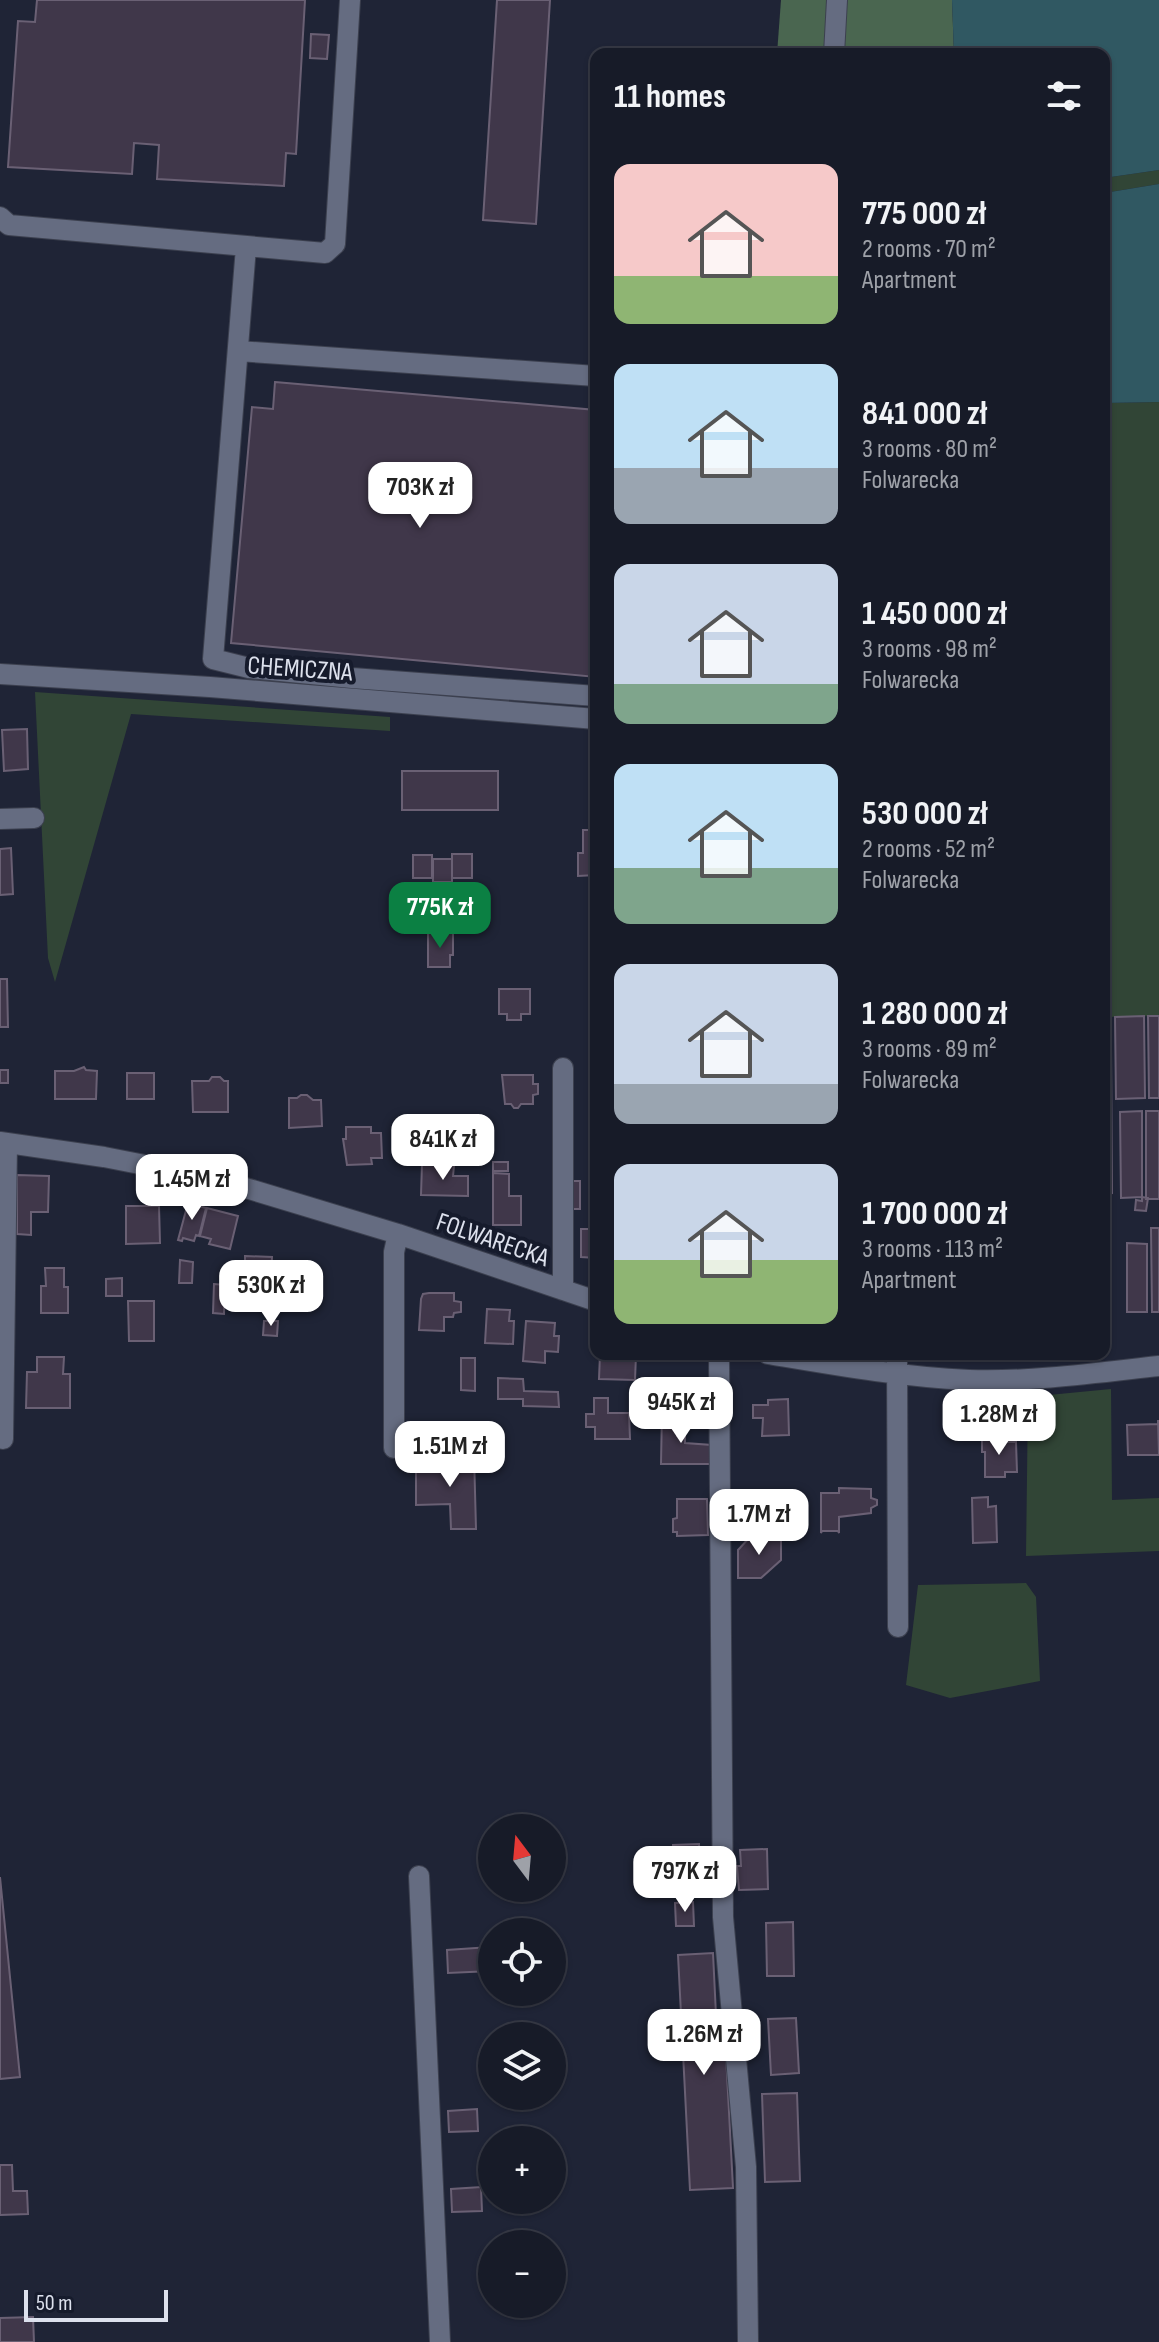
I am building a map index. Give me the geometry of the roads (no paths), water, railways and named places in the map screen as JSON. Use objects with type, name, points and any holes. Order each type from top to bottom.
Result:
[{"type":"street","points":[[0,217],[9,225],[325,253],[335,244],[350,0]]},
{"type":"street","points":[[834,48],[837,0]]},
{"type":"street","points":[[210,687],[246,247]]},
{"type":"street","points":[[238,351],[590,376]]},
{"type":"street","points":[[213,659],[249,668],[352,678],[590,696]]},
{"type":"street","name":"CHEMICZNA","points":[[0,674],[210,687],[590,719]]},
{"type":"street","points":[[0,819],[34,818]]},
{"type":"street","points":[[563,1068],[563,1290]]},
{"type":"street","points":[[3,1142],[3,1439]]},
{"type":"street","name":"FOLWARECKA","points":[[3,1142],[104,1157],[216,1179],[398,1234],[590,1299]]},
{"type":"street","points":[[394,1448],[394,1252],[398,1234]]},
{"type":"street","points":[[719,1360],[723,1917],[746,2167],[748,2342]]},
{"type":"street","points":[[845,1360],[897,1364],[971,1380],[1046,1378],[1159,1366]]},
{"type":"street","points":[[897,1364],[898,1627]]},
{"type":"street","points":[[419,1876],[440,2342]]}]
